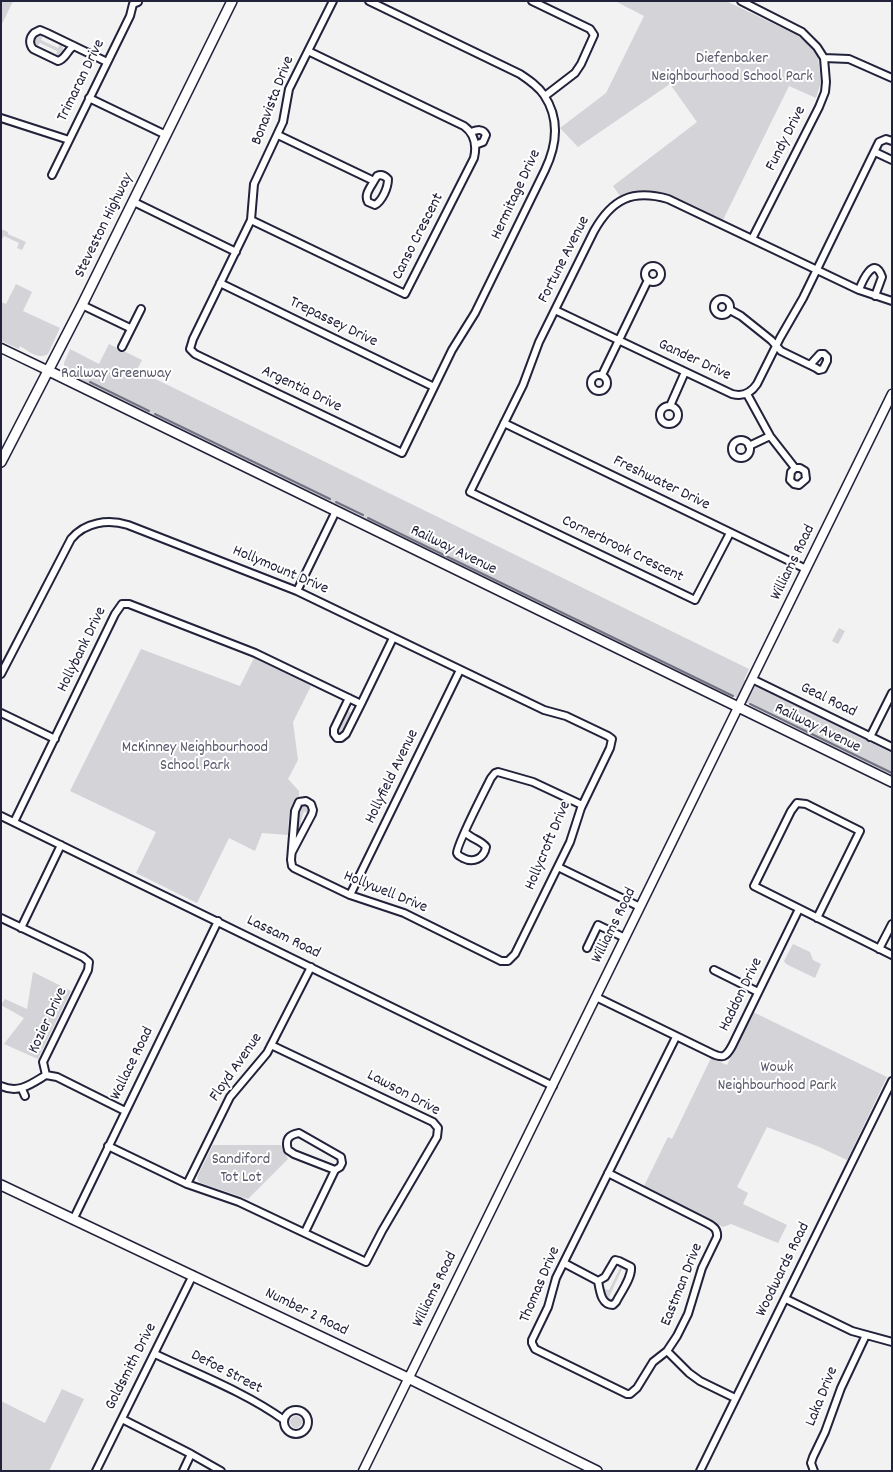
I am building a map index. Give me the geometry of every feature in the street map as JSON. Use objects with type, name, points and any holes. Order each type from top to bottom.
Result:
[{"type":"main road","name":"Steveston Highway","points":[[1,462],[134,202],[232,1]]},
{"type":"main road","name":"Railway Avenue","points":[[49,371],[892,782]]},
{"type":"main road","name":"Number 2 Road","points":[[1,1185],[408,1378],[597,1471]]},
{"type":"street","name":"Bonavista Drive","points":[[190,349],[193,339],[251,220],[254,184],[283,122],[289,89],[333,1]]},
{"type":"street","name":"Hermitage Drive","points":[[368,1],[520,74],[534,84],[545,96],[553,116],[556,135],[551,157],[475,312],[452,350],[402,453]]},
{"type":"street","points":[[532,1],[595,33],[591,45],[575,73],[545,96]]},
{"type":"street","points":[[741,1],[802,32],[811,40],[824,58],[849,59],[890,75]]},
{"type":"street","name":"Trimaran Drive","points":[[52,175],[131,13],[134,2]]},
{"type":"street","points":[[74,46],[58,61],[33,49],[30,40],[38,30],[42,31],[74,46],[107,62]]},
{"type":"street","name":"Canso Crescent","points":[[251,220],[405,294],[472,161],[475,145],[483,142],[486,135],[480,130],[471,132],[457,122],[308,51]]},
{"type":"street","name":"Fundy Drive","points":[[752,240],[825,92],[824,58]]},
{"type":"street","points":[[89,98],[166,135]]},
{"type":"street","points":[[1,112],[4,119],[69,140]]},
{"type":"street","points":[[471,132],[475,145]]},
{"type":"street","points":[[278,135],[374,181]]},
{"type":"street","points":[[892,142],[886,139],[881,140],[875,152],[892,160]]},
{"type":"street","name":"Gander Drive","points":[[555,310],[735,395],[747,394],[758,384],[875,152]]},
{"type":"street","points":[[382,175],[388,182],[380,201],[375,205],[368,202],[366,196],[374,181],[377,176],[382,175]]},
{"type":"street","name":"Fortune Avenue","points":[[470,492],[523,385],[539,342],[601,219],[612,207],[624,199],[642,195],[668,199],[858,290],[892,301]]},
{"type":"street","points":[[134,202],[236,252]]},
{"type":"street","points":[[858,290],[868,272],[877,270],[882,277],[876,296]]},
{"type":"street","points":[[602,375],[648,280]]},
{"type":"street","name":"Trepassey Drive","points":[[220,283],[434,387]]},
{"type":"street","points":[[82,305],[130,328]]},
{"type":"street","points":[[122,347],[141,309]]},
{"type":"street","points":[[730,310],[756,328],[781,351],[810,365]]},
{"type":"street","name":"Railway Avenue","points":[[1,348],[49,371]]},
{"type":"street","name":"Argentia Drive","points":[[190,349],[195,354],[402,453]]},
{"type":"street","points":[[670,406],[685,372]]},
{"type":"street","points":[[747,394],[770,436],[795,468]]},
{"type":"street","name":"Williams Road","points":[[363,1471],[892,394]]},
{"type":"street","name":"Freshwater Drive","points":[[504,423],[806,569]]},
{"type":"street","points":[[749,446],[770,436]]},
{"type":"street","name":"Cornerbrook Crescent","points":[[470,492],[695,600],[730,533]]},
{"type":"street","points":[[297,591],[336,511]]},
{"type":"street","name":"Hollymount Drive","points":[[1,674],[68,543],[80,530],[107,522],[122,523],[297,591],[544,710],[566,716],[608,736],[612,740]]},
{"type":"street","name":"Hollybank Drive","points":[[14,822],[117,609],[122,604],[125,603],[255,653],[361,704]]},
{"type":"street","points":[[349,698],[334,729],[334,734],[338,738],[342,738],[346,734],[393,638]]},
{"type":"street","name":"Hollyfield Avenue","points":[[350,895],[460,670]]},
{"type":"street","name":"Geal Road","points":[[752,679],[892,747]]},
{"type":"street","points":[[870,737],[892,693]]},
{"type":"street","points":[[1,713],[55,739]]},
{"type":"street","name":"Hollycroft Drive","points":[[508,962],[515,954],[570,842],[582,805],[612,740]]},
{"type":"street","points":[[465,832],[486,847],[483,855],[473,861],[460,856],[458,854],[458,847],[465,832],[491,778],[498,772],[533,782],[582,805]]},
{"type":"street","name":"Hollywell Drive","points":[[292,852],[312,814],[311,804],[306,801],[301,801],[296,807],[291,863],[294,868],[350,895],[404,912],[501,961],[508,962]]},
{"type":"street","points":[[817,918],[860,831],[801,802],[797,803],[791,811],[754,886],[799,908],[817,918],[892,955]]},
{"type":"street","name":"Lassam Road","points":[[1,816],[553,1086]]},
{"type":"street","points":[[1,918],[22,928],[61,845]]},
{"type":"street","points":[[558,867],[640,907]]},
{"type":"street","name":"Haddon Drive","points":[[596,997],[676,1037],[718,1056],[724,1056],[732,1046],[799,908]]},
{"type":"street","name":"Wallace Road","points":[[73,1220],[218,922]]},
{"type":"street","points":[[879,949],[892,924]]},
{"type":"street","points":[[587,948],[598,925],[625,938]]},
{"type":"street","name":"Kozier Drive","points":[[22,928],[83,957],[89,962],[88,970],[44,1062],[46,1075],[22,1089]]},
{"type":"street","name":"Floyd Avenue","points":[[187,1184],[230,1096],[267,1053],[311,967]]},
{"type":"street","points":[[714,970],[758,992]]},
{"type":"street","name":"Thomas Drive","points":[[667,1351],[653,1362],[630,1394],[535,1349],[532,1343],[533,1337],[548,1307],[556,1278],[676,1037]]},
{"type":"street","name":"Lawson Drive","points":[[271,1045],[433,1122],[438,1128],[436,1137],[366,1262],[305,1232]]},
{"type":"street","points":[[46,1075],[57,1077],[125,1111]]},
{"type":"street","name":"Woodwards Road","points":[[700,1471],[892,1081]]},
{"type":"street","points":[[1,1086],[11,1090],[22,1089],[25,1096]]},
{"type":"street","points":[[108,1146],[187,1184],[239,1202],[305,1232],[335,1170],[340,1168],[342,1162],[341,1157],[299,1133],[293,1134],[288,1138],[286,1143],[288,1150],[335,1170]]},
{"type":"street","name":"Eastman Drive","points":[[608,1174],[707,1222],[716,1228],[718,1233],[702,1268],[688,1314],[667,1351]]},
{"type":"street","points":[[564,1263],[598,1281],[604,1301],[608,1305],[613,1305],[616,1302],[629,1276],[631,1267],[615,1260],[605,1276],[598,1281]]},
{"type":"street","name":"Goldsmith Drive","points":[[96,1471],[193,1276]]},
{"type":"street","points":[[786,1299],[841,1326],[892,1342]]},
{"type":"street","name":"Laka Drive","points":[[814,1471],[811,1463],[813,1457],[825,1432],[841,1388],[866,1335]]},
{"type":"street","points":[[667,1351],[700,1381],[735,1398]]},
{"type":"street","name":"Defoe Street","points":[[155,1354],[235,1392],[284,1420]]},
{"type":"street","points":[[122,1419],[221,1471]]},
{"type":"street","points":[[183,1471],[191,1454]]},
{"type":"green space","points":[[1,1],[13,1],[1,26]]},
{"type":"green space","name":"Diefenbaker Neighbourhood School Park","points":[[615,1],[726,1],[797,35],[809,45],[818,57],[821,82],[816,98],[789,86],[723,220],[668,195],[645,190],[634,191],[620,196],[613,186],[697,122],[670,84],[578,147],[560,128],[606,93],[644,16]]},
{"type":"green space","points":[[39,34],[43,35],[41,40],[58,48],[60,44],[62,45],[62,54],[56,56],[57,51],[40,43],[37,47],[35,46],[34,39]]},
{"type":"green space","points":[[1,229],[26,242],[22,250],[17,248],[19,243],[4,236],[1,240]]},
{"type":"green space","name":"Railway Greenway","points":[[16,284],[32,292],[23,311],[60,328],[48,354],[44,356],[37,355],[20,346],[19,349],[1,341],[1,302],[6,304]]},
{"type":"green space","name":"Railway Greenway","points":[[109,344],[142,360],[137,370],[749,669],[744,680],[892,753],[892,776],[733,696],[730,697],[705,685],[65,372],[64,363],[70,349],[99,364]]},
{"type":"green space","points":[[839,628],[845,631],[838,644],[832,641]]},
{"type":"green space","name":"McKinney Neighbourhood School Park","points":[[141,649],[240,686],[254,658],[311,686],[293,722],[298,760],[288,779],[299,791],[299,798],[292,804],[288,835],[262,833],[255,851],[229,838],[197,903],[136,873],[156,832],[70,791]]},
{"type":"green space","points":[[348,711],[351,714],[342,732],[339,733],[338,730]]},
{"type":"green space","points":[[302,805],[308,806],[310,810],[308,814],[304,811],[301,821],[302,826],[297,837],[295,836],[297,820]]},
{"type":"green space","points":[[793,944],[810,952],[813,960],[821,964],[815,978],[786,964],[784,961]]},
{"type":"green space","points":[[33,972],[71,991],[38,1059],[4,1044],[24,1018],[1,1005],[5,999],[27,1009]]},
{"type":"green space","name":"Wowk Neighbourhood Park","points":[[753,1012],[887,1077],[847,1160],[817,1146],[767,1127],[737,1187],[748,1193],[743,1204],[787,1225],[778,1243],[731,1224],[723,1227],[644,1186],[668,1137],[672,1139],[711,1058],[727,1065]]},
{"type":"green space","name":"Sandiford Tot Lot","points":[[213,1145],[281,1145],[288,1159],[248,1199],[198,1181],[197,1177]]},
{"type":"green space","points":[[618,1263],[628,1269],[627,1271],[622,1269],[609,1297],[613,1300],[610,1302],[606,1300],[604,1289],[609,1290],[620,1268],[616,1265]]},
{"type":"green space","points":[[62,1389],[84,1399],[49,1471],[1,1471],[1,1401],[45,1423]]},
{"type":"green space","points":[[294,1416],[298,1416],[302,1422],[298,1428],[294,1428],[290,1424],[290,1420]]},
{"type":"waterway","points":[[90,382],[149,411]]},
{"type":"waterway","points":[[155,414],[330,499]]},
{"type":"waterway","points":[[336,502],[363,515]]},
{"type":"waterway","points":[[368,518],[733,696]]},
{"type":"waterway","points":[[750,704],[892,773]]}]
